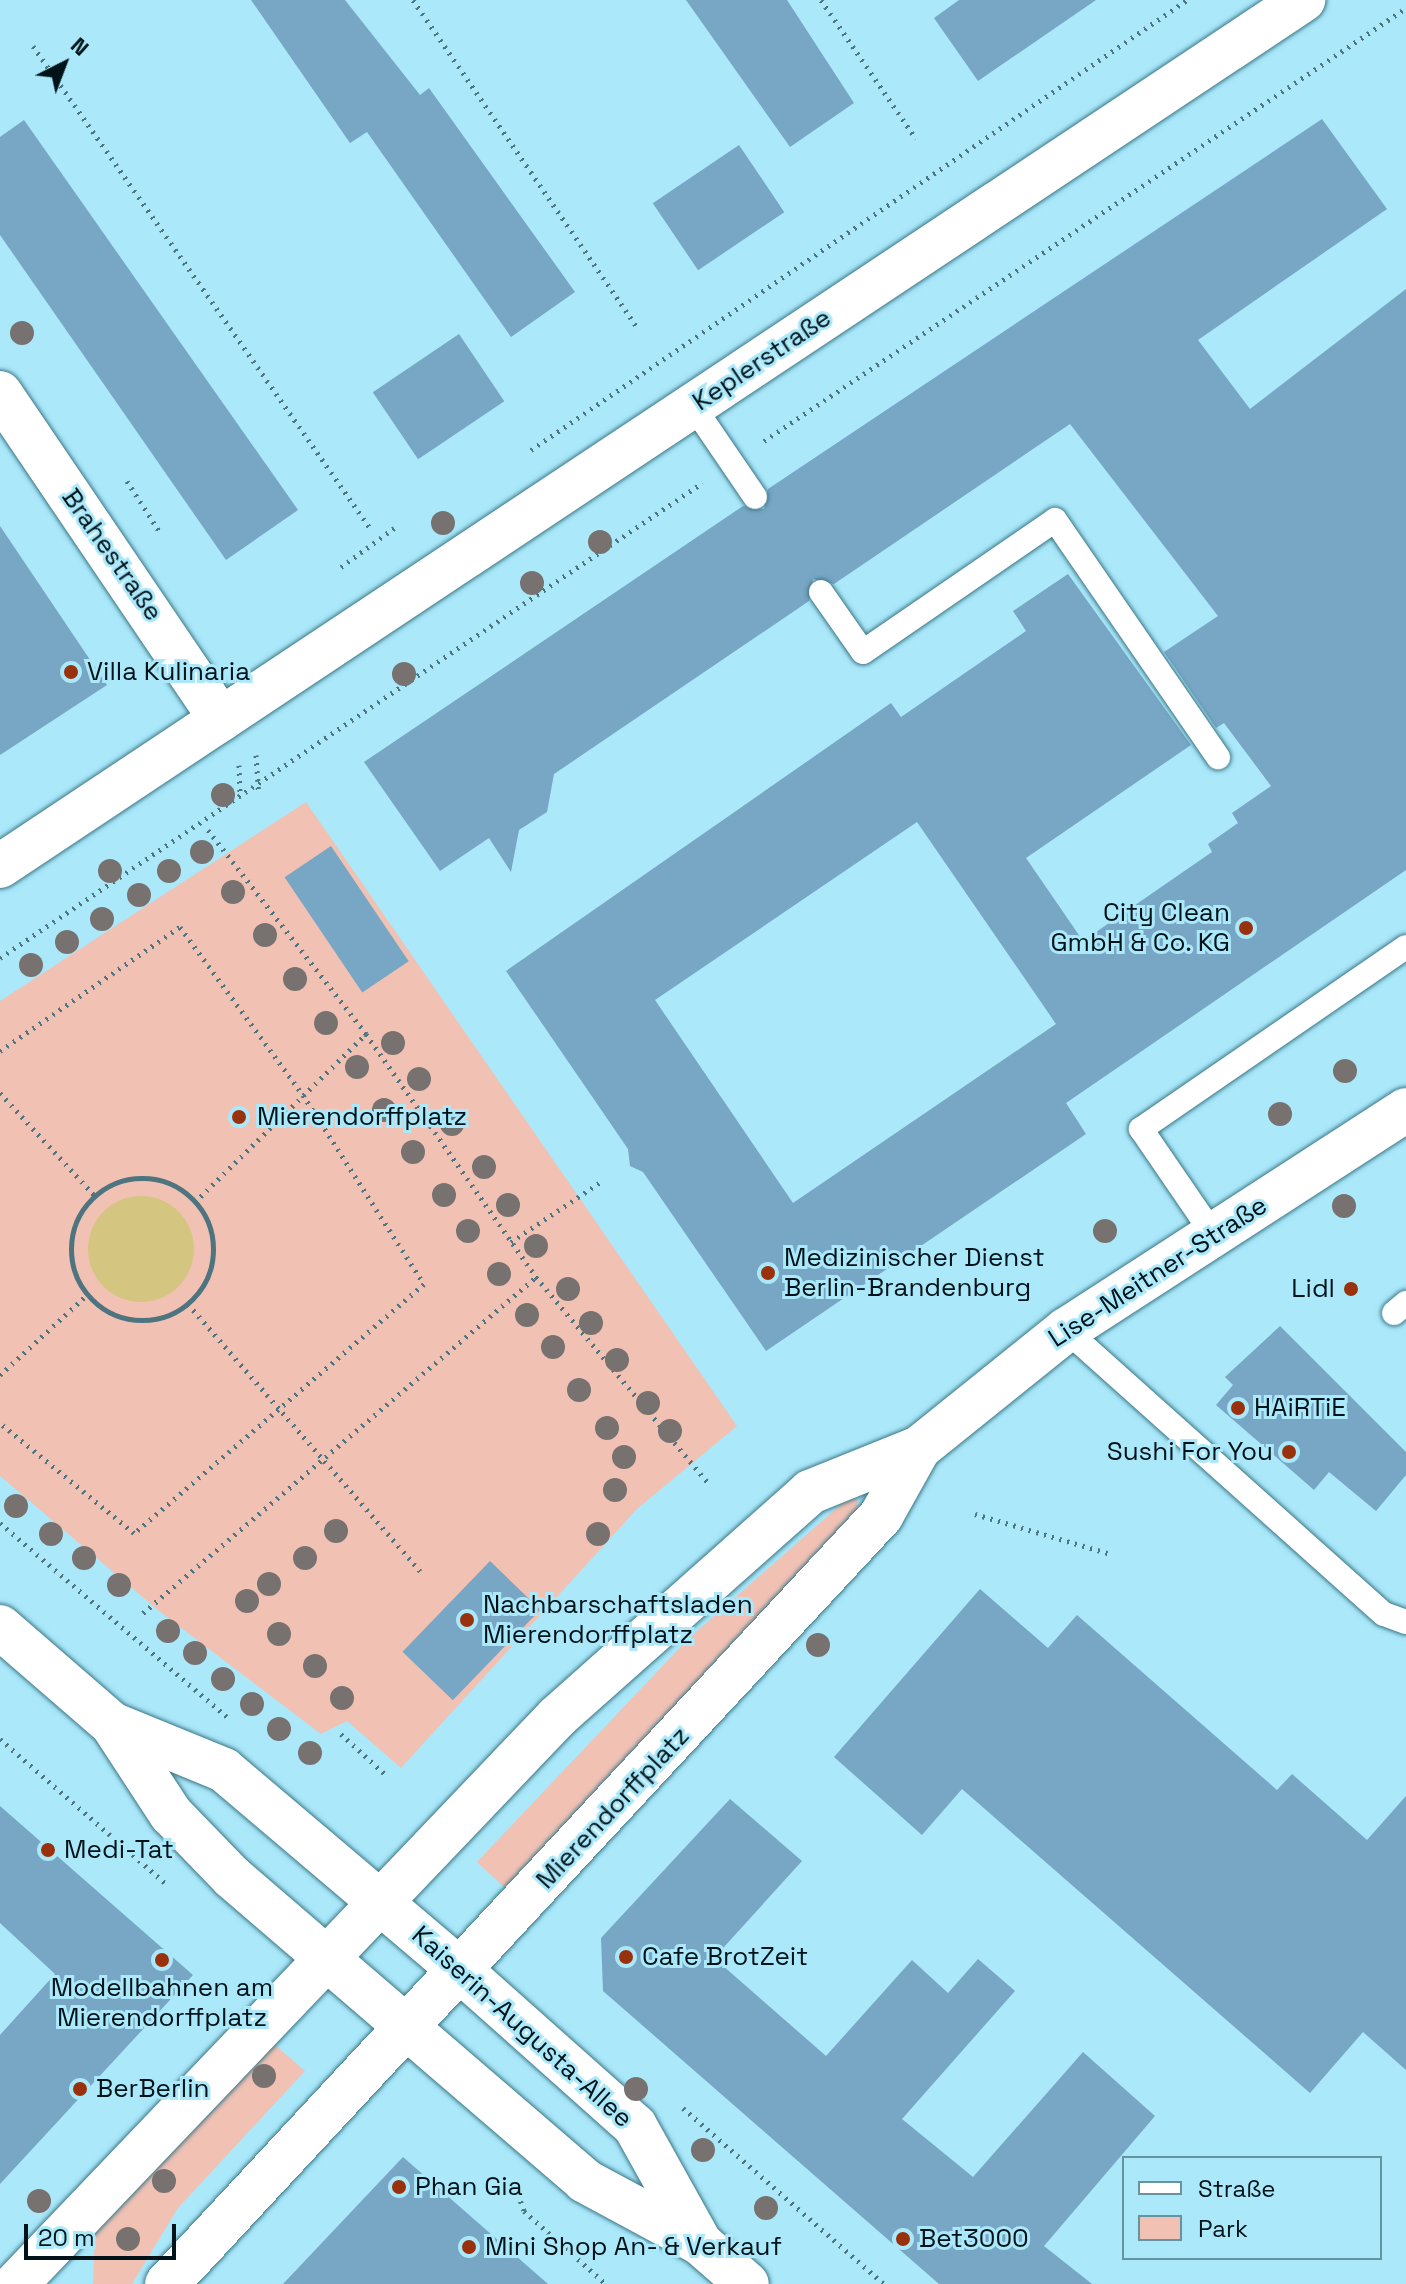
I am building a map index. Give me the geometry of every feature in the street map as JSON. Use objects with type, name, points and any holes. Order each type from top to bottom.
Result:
[{"type":"street","name":"Keplerstraße","points":[[221,719],[1303,0]]},
{"type":"street","name":"Brahestraße","points":[[0,393],[221,719]]},
{"type":"street","points":[[0,866],[221,719]]},
{"type":"street","name":"Lise-Meitner-Straße","points":[[382,1901],[557,1717],[754,1539],[835,1476],[919,1448],[1066,1330],[1215,1237],[1406,1110]]},
{"type":"street","name":"Lise-Meitner-Straße","points":[[815,1587],[881,1516],[919,1448]]},
{"type":"street","name":"Mierendorffplatz","points":[[167,2284],[815,1587]]},
{"type":"street","points":[[0,1627],[112,1724],[171,1814],[327,1959]]},
{"type":"street","points":[[16,2284],[382,1901],[224,1770],[112,1724]]},
{"type":"street","name":"Kaiserin-Augusta-Allee","points":[[382,1901],[635,2126],[700,2243]]},
{"type":"street","name":"Kaiserin-Augusta-Allee","points":[[327,1959],[585,2181],[700,2243],[747,2284]]},
{"type":"lane","points":[[693,406],[755,497]]},
{"type":"lane","points":[[821,592],[863,652],[1055,520],[1218,757]]},
{"type":"lane","points":[[1215,1237],[1141,1129],[1406,947]]},
{"type":"lane","points":[[1066,1330],[1384,1614],[1406,1622]]},
{"type":"path","points":[[413,0],[636,326]]},
{"type":"path","points":[[821,0],[916,139]]},
{"type":"path","points":[[522,457],[1187,0]]},
{"type":"path","points":[[0,958],[1406,8]]},
{"type":"path","points":[[33,46],[370,528]]},
{"type":"path","points":[[127,481],[159,531]]},
{"type":"path","points":[[341,567],[394,528]]},
{"type":"path","points":[[208,830],[366,1034],[536,1277],[708,1483]]},
{"type":"path","points":[[0,1051],[180,927],[303,1095],[424,1284],[134,1533],[0,1423]]},
{"type":"path","points":[[195,1202],[366,1034]]},
{"type":"path","points":[[0,1093],[95,1196]]},
{"type":"path","points":[[157,1179],[195,1202],[207,1221],[212,1254],[203,1286],[188,1304],[147,1320],[125,1318],[88,1294],[72,1244],[95,1196],[114,1183],[157,1179]]},
{"type":"path","points":[[511,1242],[599,1183]]},
{"type":"path","points":[[143,1613],[536,1277]]},
{"type":"path","points":[[0,1375],[88,1294]]},
{"type":"path","points":[[188,1304],[420,1571]]},
{"type":"path","points":[[975,1514],[1111,1554]]},
{"type":"path","points":[[0,1523],[235,1724]]},
{"type":"path","points":[[341,1734],[386,1775]]},
{"type":"path","points":[[0,1739],[171,1888]]},
{"type":"path","points":[[676,2102],[884,2284]]},
{"type":"path","points":[[511,2176],[524,2211],[606,2284]]},
{"type":"green space","points":[[306,802],[737,1426],[637,1509],[401,1768],[347,1721],[321,1734],[159,1611],[0,1476],[0,1001]]},
{"type":"green space","points":[[847,1499],[857,1499],[858,1513],[505,1888],[477,1862],[688,1639]]},
{"type":"green space","points":[[274,2044],[305,2071],[178,2208],[132,2284],[93,2284],[95,2231]]},
{"type":"shaded area","points":[[141,1196],[161,1200],[178,1212],[190,1229],[194,1249],[190,1269],[178,1286],[161,1298],[141,1302],[121,1298],[104,1286],[92,1269],[88,1249],[92,1229],[104,1212],[121,1200]]},
{"type":"building","points":[[251,0],[345,0],[420,95],[429,88],[575,292],[511,337],[367,132],[350,143]]},
{"type":"building","points":[[686,0],[787,0],[854,103],[790,147]]},
{"type":"building","points":[[959,0],[1096,0],[978,81],[934,18]]},
{"type":"building","points":[[1322,119],[1387,209],[1198,340],[1250,409],[1406,289],[1406,870],[1066,1103],[1086,1134],[766,1351],[643,1172],[630,1166],[628,1149],[506,971],[891,703],[901,717],[1026,631],[1013,611],[1068,574],[1191,745],[1026,858],[1083,941],[1212,852],[1208,844],[1238,823],[1232,813],[1271,786],[1224,723],[1216,728],[1164,652],[1218,616],[1070,424],[834,584],[813,579],[809,601],[554,774],[547,812],[519,830],[511,872],[489,838],[440,871],[364,762],[743,506],[764,509],[768,489]],"holes":[[[917,822],[1056,1024],[793,1203],[655,1000]]]},
{"type":"building","points":[[24,120],[298,510],[226,560],[0,235],[0,137]]},
{"type":"building","points":[[739,145],[784,212],[698,270],[653,203]]},
{"type":"building","points":[[459,334],[504,401],[418,459],[373,392]]},
{"type":"building","points":[[0,526],[107,685],[0,755]]},
{"type":"building","points":[[331,846],[409,961],[362,993],[285,877]]},
{"type":"building","points":[[1280,1326],[1406,1452],[1406,1475],[1376,1511],[1329,1472],[1314,1490],[1216,1405],[1233,1385],[1225,1377]]},
{"type":"building","points":[[490,1561],[540,1610],[453,1700],[402,1652]]},
{"type":"building","points":[[980,1589],[1048,1648],[1077,1615],[1277,1790],[1292,1774],[1367,1840],[1406,1796],[1406,2070],[1363,2032],[1310,2093],[962,1789],[922,1835],[834,1757]]},
{"type":"building","points":[[730,1799],[802,1861],[714,1958],[826,2056],[912,1960],[948,1993],[978,1959],[1015,1991],[902,2119],[973,2177],[1083,2052],[1155,2116],[1044,2246],[1092,2284],[939,2284],[603,1991],[601,1938]]},
{"type":"building","points":[[0,1806],[193,1975],[0,2184],[0,2035],[55,1974],[0,1923]]},
{"type":"building","points":[[403,2157],[548,2284],[283,2284]]},
{"type":"place","name":"Villa Kulinaria","points":[[71,672]]},
{"type":"place","name":"City Clean GmbH & Co. KG","points":[[1246,928]]},
{"type":"place","name":"Mierendorffplatz","points":[[239,1117]]},
{"type":"place","name":"Medizinischer Dienst Berlin-Brandenburg","points":[[768,1273]]},
{"type":"place","name":"Lidl","points":[[1351,1289]]},
{"type":"place","name":"HAiRTiE","points":[[1238,1408]]},
{"type":"place","name":"Sushi For You","points":[[1289,1452]]},
{"type":"place","name":"Nachbarschaftsladen Mierendorffplatz","points":[[467,1620]]},
{"type":"place","name":"Medi-Tat","points":[[48,1850]]},
{"type":"place","name":"Cafe BrotZeit","points":[[626,1957]]},
{"type":"place","name":"Modellbahnen am Mierendorffplatz","points":[[162,1960]]},
{"type":"place","name":"BerBerlin","points":[[80,2089]]},
{"type":"place","name":"Phan Gia","points":[[399,2187]]},
{"type":"place","name":"Bet3000","points":[[903,2239]]},
{"type":"place","name":"Mini Shop An- & Verkauf","points":[[469,2247]]}]
